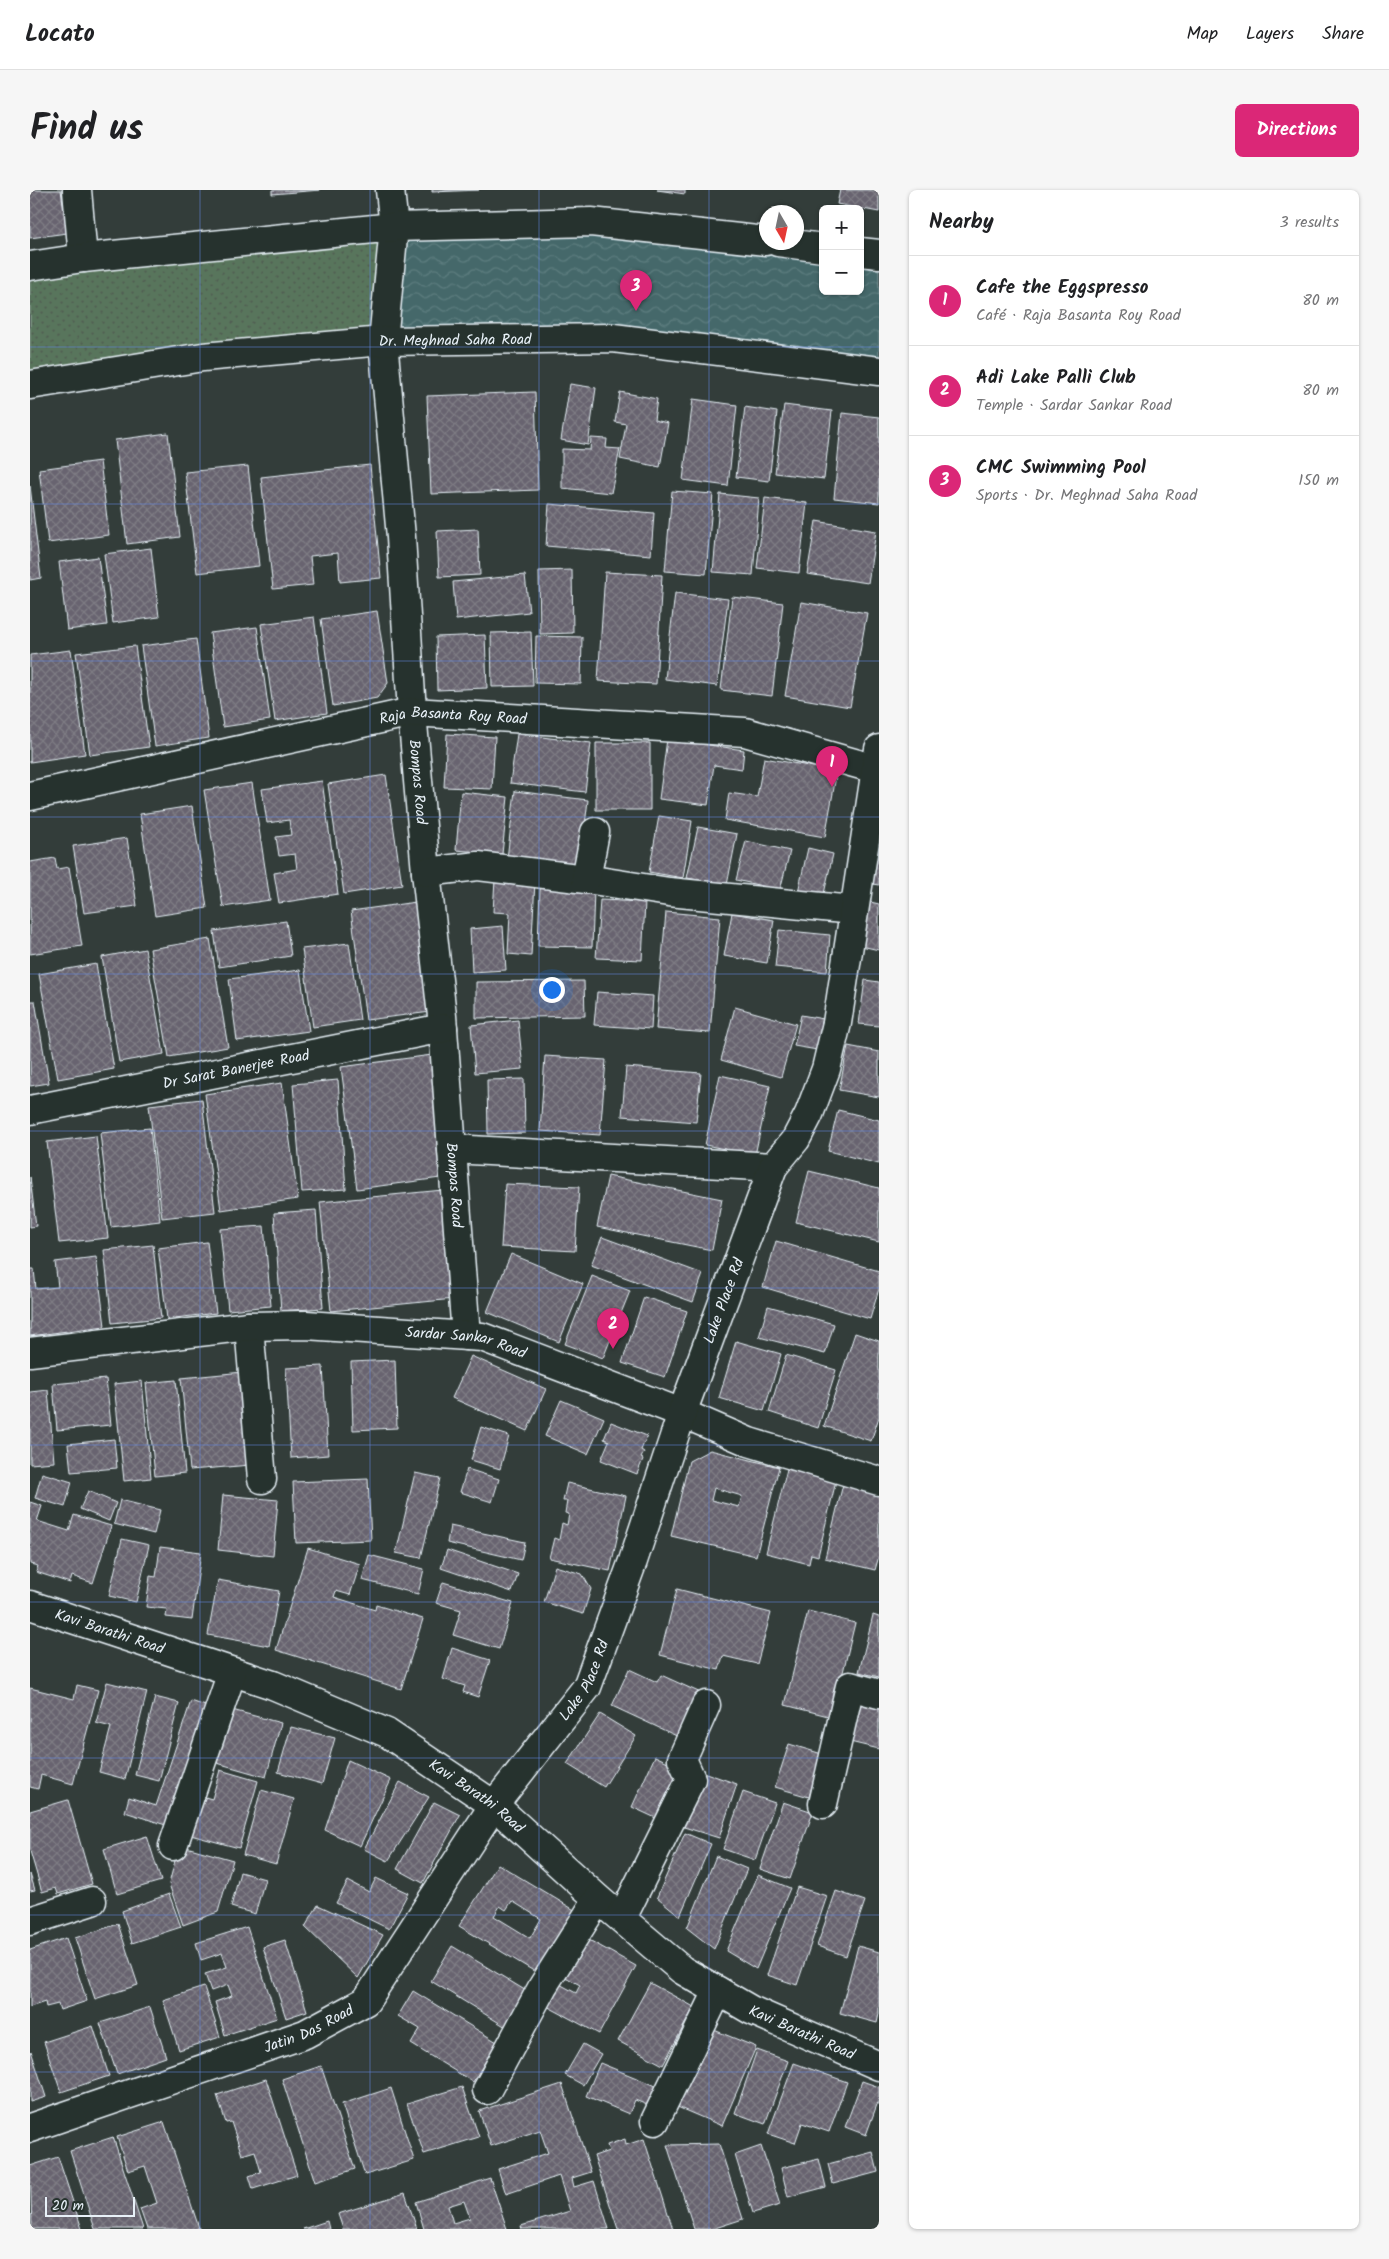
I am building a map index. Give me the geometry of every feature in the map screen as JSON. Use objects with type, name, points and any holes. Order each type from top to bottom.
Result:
[{"type":"street","points":[[77,190],[83,258]]},
{"type":"street","name":"Bompas Road","points":[[390,190],[394,227],[383,341],[401,537],[412,712],[426,872],[443,1028],[466,1336]]},
{"type":"street","points":[[30,266],[83,258],[394,227],[591,222],[759,240]]},
{"type":"street","points":[[804,245],[819,247]]},
{"type":"street","points":[[864,252],[879,254]]},
{"type":"street","name":"Dr. Meghnad Saha Road","points":[[30,385],[203,357],[383,341],[612,338],[879,371]]},
{"type":"street","name":"Raja Basanta Roy Road","points":[[30,796],[412,712],[746,732],[878,762]]},
{"type":"street","name":"Lake Place Rd","points":[[494,1805],[587,1687],[633,1561],[682,1412],[773,1167],[796,1139],[809,1114],[826,1069],[838,1022],[878,762]]},
{"type":"street","points":[[586,878],[595,832]]},
{"type":"street","points":[[426,872],[478,866],[586,878],[669,892],[854,910]]},
{"type":"street","name":"Dr Sarat Banerjee Road","points":[[30,1110],[443,1028]]},
{"type":"street","points":[[452,1149],[773,1167]]},
{"type":"street","name":"Sardar Sankar Road","points":[[30,1352],[249,1326],[306,1325],[482,1337],[682,1412],[750,1442],[879,1481]]},
{"type":"street","points":[[249,1326],[262,1478]]},
{"type":"street","name":"Kavi Barathi Road","points":[[30,1605],[273,1684],[387,1733],[494,1805],[598,1899],[682,1970],[751,2010],[879,2066]]},
{"type":"street","points":[[173,1846],[232,1672]]},
{"type":"street","points":[[823,1804],[850,1686],[879,1694]]},
{"type":"street","points":[[622,1918],[691,1778],[682,1759],[706,1705]]},
{"type":"street","name":"Jatin Das Road","points":[[30,2128],[305,2034],[366,2001],[494,1805]]},
{"type":"street","points":[[487,2090],[543,1986],[598,1899]]},
{"type":"street","points":[[30,1921],[92,1901]]},
{"type":"street","points":[[655,2121],[718,1991]]},
{"type":"green space","points":[[383,240],[374,334],[30,378],[30,273]]},
{"type":"water","points":[[582,232],[819,255],[819,295],[864,295],[864,259],[879,261],[879,362],[391,335],[401,239]]},
{"type":"building","points":[[30,190],[61,190],[67,233],[30,238]]},
{"type":"building","points":[[272,190],[320,190],[272,194]]},
{"type":"building","points":[[432,190],[479,190],[432,192]]},
{"type":"building","points":[[657,190],[685,190],[685,194]]},
{"type":"building","points":[[840,190],[879,190],[879,212],[864,209],[864,205],[837,204]]},
{"type":"building","points":[[570,384],[596,388],[588,445],[561,440]]},
{"type":"building","points":[[535,392],[538,490],[431,494],[427,396]]},
{"type":"building","points":[[620,392],[657,399],[654,420],[668,423],[660,467],[620,459],[626,424],[615,422]]},
{"type":"building","points":[[693,399],[737,405],[728,486],[683,480]]},
{"type":"building","points":[[784,405],[832,411],[824,479],[775,473]]},
{"type":"building","points":[[745,407],[777,412],[769,481],[736,477]]},
{"type":"building","points":[[842,413],[879,417],[879,503],[834,498]]},
{"type":"building","points":[[168,433],[180,537],[127,544],[115,440]]},
{"type":"building","points":[[591,438],[607,439],[606,448],[620,449],[611,493],[562,488],[562,449],[590,450]]},
{"type":"building","points":[[100,461],[109,535],[48,543],[39,469]]},
{"type":"building","points":[[370,465],[381,578],[340,582],[338,553],[310,556],[313,585],[273,589],[261,477]]},
{"type":"building","points":[[248,466],[259,566],[197,573],[185,472]]},
{"type":"building","points":[[30,486],[41,578],[30,580]]},
{"type":"building","points":[[672,491],[713,494],[706,574],[665,571]]},
{"type":"building","points":[[720,494],[759,498],[753,575],[713,572]]},
{"type":"building","points":[[765,498],[807,503],[799,573],[757,568]]},
{"type":"building","points":[[549,504],[654,513],[651,555],[546,546]]},
{"type":"building","points":[[816,521],[876,531],[868,583],[807,574]]},
{"type":"building","points":[[478,529],[480,575],[439,577],[437,531]]},
{"type":"building","points":[[151,548],[159,617],[113,623],[104,554]]},
{"type":"building","points":[[98,557],[107,625],[67,630],[59,562]]},
{"type":"building","points":[[572,570],[573,633],[540,634],[539,571]]},
{"type":"building","points":[[605,572],[662,575],[656,684],[598,681]]},
{"type":"building","points":[[525,575],[529,612],[456,620],[453,582]]},
{"type":"building","points":[[675,593],[728,599],[717,686],[665,679]]},
{"type":"building","points":[[732,597],[783,603],[772,696],[721,690]]},
{"type":"building","points":[[801,602],[867,613],[850,707],[785,696]]},
{"type":"building","points":[[377,611],[388,683],[377,698],[333,706],[321,619]]},
{"type":"building","points":[[314,617],[327,713],[275,721],[261,624]]},
{"type":"building","points":[[257,627],[270,720],[223,727],[210,633]]},
{"type":"building","points":[[531,632],[533,686],[492,687],[491,633]]},
{"type":"building","points":[[485,635],[487,688],[437,690],[436,637]]},
{"type":"building","points":[[536,636],[582,637],[581,684],[535,683]]},
{"type":"building","points":[[196,639],[209,738],[155,746],[141,646]]},
{"type":"building","points":[[135,646],[149,747],[90,755],[76,653]]},
{"type":"building","points":[[71,650],[85,754],[30,762],[30,655]]},
{"type":"building","points":[[447,734],[495,737],[492,789],[444,787]]},
{"type":"building","points":[[517,734],[591,743],[585,792],[510,783]]},
{"type":"building","points":[[667,739],[744,750],[742,769],[714,765],[708,805],[659,799]]},
{"type":"building","points":[[596,743],[650,743],[650,810],[596,810]]},
{"type":"building","points":[[764,758],[837,771],[825,837],[725,820],[729,793],[757,797]]},
{"type":"building","points":[[386,775],[402,885],[344,894],[328,784]]},
{"type":"building","points":[[322,781],[338,894],[279,903],[274,873],[297,869],[295,854],[279,856],[276,837],[291,835],[289,820],[267,823],[262,789]]},
{"type":"building","points":[[252,783],[270,900],[223,907],[204,790]]},
{"type":"building","points":[[515,791],[588,800],[580,867],[507,859]]},
{"type":"building","points":[[461,792],[508,797],[502,854],[456,850]]},
{"type":"building","points":[[192,806],[207,908],[155,916],[140,814]]},
{"type":"building","points":[[659,816],[692,821],[683,878],[649,872]]},
{"type":"building","points":[[698,827],[737,834],[727,885],[687,878]]},
{"type":"building","points":[[127,838],[137,906],[84,913],[73,846]]},
{"type":"building","points":[[746,841],[790,851],[780,890],[736,880]]},
{"type":"building","points":[[879,842],[879,885],[872,884]]},
{"type":"building","points":[[808,848],[833,854],[823,898],[798,892]]},
{"type":"building","points":[[55,858],[57,869],[69,867],[82,946],[30,954],[30,862]]},
{"type":"building","points":[[495,879],[535,881],[531,956],[508,954],[510,913],[493,912]]},
{"type":"building","points":[[540,888],[594,890],[592,947],[538,946]]},
{"type":"building","points":[[600,900],[645,902],[642,960],[596,958]]},
{"type":"building","points":[[866,901],[879,904],[879,950],[857,945]]},
{"type":"building","points":[[416,902],[431,1012],[366,1020],[351,911]]},
{"type":"building","points":[[666,912],[720,917],[710,1033],[656,1029]]},
{"type":"building","points":[[732,913],[774,920],[767,963],[724,956]]},
{"type":"building","points":[[286,921],[291,956],[219,967],[214,931]]},
{"type":"building","points":[[503,926],[506,970],[472,972],[470,929]]},
{"type":"building","points":[[779,930],[830,935],[827,972],[775,967]]},
{"type":"building","points":[[210,939],[228,1047],[169,1057],[150,949]]},
{"type":"building","points":[[349,943],[360,1020],[313,1027],[302,949]]},
{"type":"building","points":[[145,949],[164,1054],[119,1062],[102,957]]},
{"type":"building","points":[[96,964],[114,1069],[58,1079],[39,974]]},
{"type":"building","points":[[300,970],[309,1031],[237,1041],[229,979]]},
{"type":"building","points":[[865,980],[879,982],[879,1026],[859,1024]]},
{"type":"building","points":[[584,981],[585,1016],[476,1018],[476,982]]},
{"type":"building","points":[[597,992],[653,996],[651,1029],[594,1025]]},
{"type":"building","points":[[30,1001],[35,1001],[49,1083],[30,1086]]},
{"type":"building","points":[[735,1007],[796,1024],[781,1077],[721,1060]]},
{"type":"building","points":[[801,1015],[829,1020],[823,1051],[794,1046]]},
{"type":"building","points":[[518,1020],[523,1069],[475,1073],[471,1025]]},
{"type":"building","points":[[848,1046],[879,1052],[879,1097],[839,1090]]},
{"type":"building","points":[[432,1055],[448,1177],[357,1189],[341,1067]]},
{"type":"building","points":[[545,1056],[606,1060],[600,1135],[540,1131]]},
{"type":"building","points":[[626,1067],[701,1073],[696,1122],[622,1116]]},
{"type":"building","points":[[720,1075],[770,1086],[755,1155],[705,1145]]},
{"type":"building","points":[[524,1079],[525,1133],[488,1134],[487,1080]]},
{"type":"building","points":[[338,1080],[346,1189],[302,1192],[293,1084]]},
{"type":"building","points":[[282,1083],[298,1199],[221,1210],[205,1094]]},
{"type":"building","points":[[202,1099],[215,1212],[162,1218],[149,1105]]},
{"type":"building","points":[[838,1110],[879,1120],[879,1164],[828,1151]]},
{"type":"building","points":[[150,1128],[160,1221],[111,1227],[100,1133]]},
{"type":"building","points":[[96,1136],[108,1238],[59,1243],[47,1142]]},
{"type":"building","points":[[809,1171],[879,1188],[879,1242],[796,1222]]},
{"type":"building","points":[[608,1176],[722,1199],[712,1250],[597,1227]]},
{"type":"building","points":[[30,1177],[36,1226],[30,1227]]},
{"type":"building","points":[[505,1184],[579,1187],[575,1251],[501,1247]]},
{"type":"building","points":[[443,1190],[454,1299],[331,1311],[320,1202]]},
{"type":"building","points":[[316,1210],[323,1308],[281,1311],[274,1213]]},
{"type":"building","points":[[264,1226],[271,1306],[228,1310],[220,1229]]},
{"type":"building","points":[[602,1237],[703,1274],[693,1302],[591,1265]]},
{"type":"building","points":[[776,1241],[879,1271],[879,1289],[870,1319],[763,1287]]},
{"type":"building","points":[[207,1242],[216,1313],[167,1319],[158,1248]]},
{"type":"building","points":[[153,1245],[161,1318],[112,1323],[104,1250]]},
{"type":"building","points":[[511,1254],[583,1284],[559,1342],[487,1312]]},
{"type":"building","points":[[96,1257],[105,1326],[30,1336],[30,1269],[34,1269],[36,1289],[58,1287],[55,1262]]},
{"type":"building","points":[[592,1276],[630,1291],[603,1358],[565,1344]]},
{"type":"building","points":[[644,1297],[687,1311],[665,1377],[622,1363]]},
{"type":"building","points":[[768,1306],[834,1324],[825,1354],[759,1337]]},
{"type":"building","points":[[855,1333],[879,1341],[879,1417],[871,1441],[824,1426]]},
{"type":"building","points":[[736,1341],[781,1354],[764,1411],[719,1398]]},
{"type":"building","points":[[786,1355],[836,1370],[818,1428],[769,1412]]},
{"type":"building","points":[[471,1356],[546,1389],[527,1431],[452,1398]]},
{"type":"building","points":[[395,1360],[397,1428],[353,1430],[351,1362]]},
{"type":"building","points":[[323,1366],[328,1455],[291,1458],[286,1368]]},
{"type":"building","points":[[243,1372],[251,1465],[190,1470],[181,1378]]},
{"type":"building","points":[[106,1379],[111,1425],[57,1430],[53,1384]]},
{"type":"building","points":[[176,1380],[185,1473],[155,1476],[146,1383]]},
{"type":"building","points":[[142,1381],[151,1478],[124,1481],[114,1384]]},
{"type":"building","points":[[48,1390],[54,1462],[30,1464],[30,1392]]},
{"type":"building","points":[[561,1400],[604,1418],[588,1454],[545,1436]]},
{"type":"building","points":[[611,1422],[647,1436],[641,1450],[644,1452],[641,1458],[643,1459],[637,1474],[601,1460],[609,1441],[604,1439]]},
{"type":"building","points":[[481,1427],[509,1436],[500,1469],[471,1460]]},
{"type":"building","points":[[114,1439],[117,1468],[71,1472],[68,1444]]},
{"type":"building","points":[[710,1450],[779,1467],[756,1556],[671,1536],[689,1461]],"holes":[[[714,1488],[742,1496],[739,1507],[711,1500]]]},
{"type":"building","points":[[467,1469],[499,1479],[492,1502],[460,1492]]},
{"type":"building","points":[[787,1469],[836,1481],[818,1556],[811,1554],[809,1564],[766,1553]]},
{"type":"building","points":[[42,1473],[72,1482],[65,1507],[35,1498]]},
{"type":"building","points":[[415,1473],[440,1478],[421,1558],[396,1553]]},
{"type":"building","points":[[368,1479],[371,1540],[296,1543],[293,1482]]},
{"type":"building","points":[[567,1483],[626,1496],[610,1571],[549,1558],[554,1538],[559,1540],[562,1523],[567,1525],[569,1514],[565,1513],[567,1501],[563,1501]]},
{"type":"building","points":[[843,1484],[879,1493],[879,1556],[875,1570],[825,1558]]},
{"type":"building","points":[[88,1491],[116,1503],[109,1521],[80,1509]]},
{"type":"building","points":[[223,1495],[278,1500],[273,1556],[218,1550]]},
{"type":"building","points":[[120,1500],[160,1510],[154,1534],[114,1524]]},
{"type":"building","points":[[30,1502],[42,1506],[37,1521],[69,1531],[74,1515],[111,1526],[93,1583],[72,1576],[70,1583],[36,1572],[38,1566],[30,1564]]},
{"type":"building","points":[[450,1526],[525,1542],[521,1560],[447,1543]]},
{"type":"building","points":[[122,1539],[149,1545],[136,1602],[109,1596]]},
{"type":"building","points":[[160,1547],[201,1552],[192,1620],[166,1617],[167,1609],[146,1607],[150,1576],[156,1577]]},
{"type":"building","points":[[308,1548],[360,1564],[350,1595],[336,1591],[334,1597],[375,1610],[376,1605],[423,1619],[401,1689],[276,1650]]},
{"type":"building","points":[[447,1550],[518,1574],[512,1592],[441,1568]]},
{"type":"building","points":[[369,1555],[424,1569],[418,1594],[362,1580]]},
{"type":"building","points":[[555,1566],[582,1574],[591,1589],[583,1614],[544,1602]]},
{"type":"building","points":[[218,1580],[279,1591],[269,1646],[208,1635]]},
{"type":"building","points":[[443,1582],[513,1603],[499,1649],[453,1635],[461,1610],[436,1603]]},
{"type":"building","points":[[677,1589],[771,1613],[757,1664],[723,1656],[719,1670],[660,1655]]},
{"type":"building","points":[[808,1611],[855,1623],[832,1717],[785,1705]]},
{"type":"building","points":[[873,1615],[879,1617],[879,1677],[859,1672]]},
{"type":"building","points":[[452,1648],[490,1660],[478,1697],[463,1692],[465,1686],[443,1679]]},
{"type":"building","points":[[629,1669],[657,1682],[661,1675],[703,1694],[681,1738],[612,1706]]},
{"type":"building","points":[[107,1682],[147,1692],[125,1779],[99,1772],[111,1727],[96,1723]]},
{"type":"building","points":[[77,1685],[98,1690],[73,1784],[41,1775],[38,1789],[30,1787],[30,1688],[74,1699]]},
{"type":"building","points":[[861,1696],[879,1700],[879,1749],[850,1742]]},
{"type":"building","points":[[155,1697],[179,1703],[159,1781],[135,1775]]},
{"type":"building","points":[[191,1701],[214,1709],[175,1828],[125,1812],[129,1797],[156,1806]]},
{"type":"building","points":[[232,1710],[281,1723],[266,1777],[217,1763]]},
{"type":"building","points":[[600,1714],[636,1736],[604,1787],[567,1764]]},
{"type":"building","points":[[291,1727],[335,1738],[322,1784],[278,1772]]},
{"type":"building","points":[[789,1744],[822,1754],[809,1797],[775,1787]]},
{"type":"building","points":[[655,1756],[683,1769],[660,1820],[632,1807]]},
{"type":"building","points":[[348,1760],[391,1780],[360,1846],[325,1830]]},
{"type":"building","points":[[220,1770],[258,1781],[239,1848],[183,1833],[194,1794],[212,1799]]},
{"type":"building","points":[[703,1772],[737,1784],[719,1838],[684,1827]]},
{"type":"building","points":[[400,1782],[429,1797],[388,1861],[364,1849]]},
{"type":"building","points":[[261,1790],[294,1799],[276,1864],[243,1855]]},
{"type":"building","points":[[743,1792],[775,1803],[755,1860],[723,1849]]},
{"type":"building","points":[[68,1800],[92,1884],[58,1894],[56,1888],[42,1892],[30,1851],[30,1811]]},
{"type":"building","points":[[434,1802],[460,1815],[423,1883],[397,1869]]},
{"type":"building","points":[[783,1802],[813,1812],[790,1879],[760,1869]]},
{"type":"building","points":[[685,1833],[711,1844],[680,1916],[657,1897]]},
{"type":"building","points":[[147,1836],[161,1881],[117,1894],[104,1849]]},
{"type":"building","points":[[179,1845],[233,1860],[218,1912],[183,1925],[169,1884]]},
{"type":"building","points":[[716,1856],[747,1869],[714,1949],[687,1928]]},
{"type":"building","points":[[498,1864],[581,1914],[542,1976],[459,1926]],"holes":[[[512,1901],[541,1919],[530,1938],[494,1916],[500,1906],[506,1910]]]},
{"type":"building","points":[[240,1872],[265,1879],[255,1914],[231,1907]]},
{"type":"building","points":[[30,1874],[35,1890],[30,1891]]},
{"type":"building","points":[[758,1875],[790,1888],[756,1969],[726,1951]]},
{"type":"building","points":[[376,1878],[408,1893],[389,1929],[336,1903],[348,1881],[369,1892]]},
{"type":"building","points":[[797,1887],[827,1896],[797,1985],[767,1975]]},
{"type":"building","points":[[836,1891],[865,1901],[846,1956],[817,1946]]},
{"type":"building","points":[[169,1894],[181,1927],[132,1943],[122,1911]]},
{"type":"building","points":[[318,1905],[383,1935],[358,1978],[305,1927]]},
{"type":"building","points":[[118,1924],[138,1985],[95,1999],[75,1938]]},
{"type":"building","points":[[247,1927],[277,2018],[225,2035],[215,2002],[232,1996],[228,1985],[211,1991],[205,1974],[227,1967],[222,1953],[201,1960],[196,1943]]},
{"type":"building","points":[[580,1935],[636,1966],[599,2034],[541,2003],[554,1981],[576,1993],[580,1985],[558,1973]]},
{"type":"building","points":[[66,1938],[87,2001],[60,2010],[58,2004],[46,2007],[45,2002],[30,2007],[30,1950]]},
{"type":"building","points":[[285,1940],[307,2011],[286,2018],[263,1947]]},
{"type":"building","points":[[452,1946],[528,1992],[506,2027],[431,1981]]},
{"type":"building","points":[[858,1946],[879,1952],[879,2014],[877,2023],[840,2013]]},
{"type":"building","points":[[650,1983],[694,2007],[663,2065],[618,2041]]},
{"type":"building","points":[[204,1987],[220,2037],[179,2050],[163,2000]]},
{"type":"building","points":[[413,1991],[497,2042],[473,2082],[411,2044],[420,2029],[398,2016]]},
{"type":"building","points":[[150,2007],[166,2057],[117,2074],[100,2023]]},
{"type":"building","points":[[93,2026],[109,2076],[61,2092],[44,2042]]},
{"type":"building","points":[[709,2028],[756,2047],[722,2126],[675,2106]]},
{"type":"building","points":[[583,2044],[601,2054],[583,2085],[565,2075]]},
{"type":"building","points":[[757,2050],[788,2061],[765,2124],[735,2113]]},
{"type":"building","points":[[30,2052],[46,2097],[30,2102]]},
{"type":"building","points":[[600,2063],[661,2088],[652,2107],[635,2100],[629,2114],[586,2096]]},
{"type":"building","points":[[794,2063],[847,2082],[829,2132],[802,2123],[795,2143],[768,2134]]},
{"type":"building","points":[[321,2066],[355,2169],[315,2182],[282,2079]]},
{"type":"building","points":[[266,2079],[297,2175],[253,2189],[249,2176],[261,2172],[255,2151],[242,2155],[231,2122],[226,2123],[217,2095]]},
{"type":"building","points":[[862,2081],[879,2087],[879,2099],[866,2135],[845,2127]]},
{"type":"building","points":[[562,2084],[591,2172],[572,2178],[574,2187],[594,2181],[609,2229],[522,2229],[521,2226],[570,2211],[559,2176],[506,2194],[498,2169],[548,2153],[540,2130],[491,2146],[479,2111]]},
{"type":"building","points":[[462,2087],[479,2137],[424,2154],[407,2104]]},
{"type":"building","points":[[391,2088],[414,2160],[365,2175],[342,2104]]},
{"type":"building","points":[[164,2122],[199,2228],[147,2229],[140,2209],[157,2203],[145,2166],[128,2171],[117,2137]]},
{"type":"building","points":[[113,2137],[143,2229],[95,2229],[70,2151]]},
{"type":"building","points":[[625,2139],[626,2145],[644,2139],[673,2229],[618,2229],[594,2156],[609,2151],[607,2145]]},
{"type":"building","points":[[719,2144],[743,2219],[712,2229],[694,2229],[667,2145]]},
{"type":"building","points":[[761,2146],[780,2205],[753,2213],[735,2155]]},
{"type":"building","points":[[873,2152],[878,2172],[833,2184],[828,2164]]},
{"type":"building","points":[[58,2157],[82,2229],[32,2229],[30,2166]]},
{"type":"building","points":[[819,2159],[826,2187],[788,2197],[781,2168]]},
{"type":"building","points":[[490,2178],[507,2229],[424,2229],[416,2202]],"holes":[[[464,2201],[470,2218],[453,2223],[448,2206]]]},
{"type":"building","points":[[405,2193],[417,2229],[343,2229],[338,2214]]},
{"type":"building","points":[[327,2221],[329,2229],[303,2229]]},
{"type":"place","name":"CMC Swimming Pool","points":[[636,311]]},
{"type":"place","name":"Cafe the Eggspresso","points":[[832,787]]},
{"type":"place","name":"Adi Lake Palli Club","points":[[613,1349]]}]
